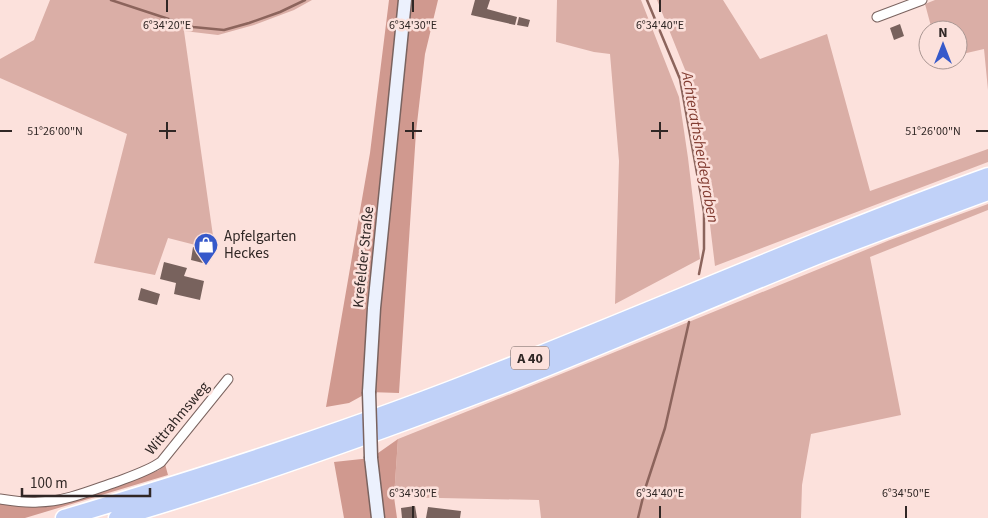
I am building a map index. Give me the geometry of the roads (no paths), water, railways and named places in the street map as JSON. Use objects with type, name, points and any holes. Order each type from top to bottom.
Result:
[{"type":"highway","name":"A 40","points":[[64,518],[182,482],[398,409],[499,371],[814,242],[988,176]]},
{"type":"highway","name":"A 40","points":[[117,518],[259,473],[384,430],[507,383],[818,256],[988,192]]},
{"type":"main road","name":"Krefelder Straße","points":[[378,518],[371,458],[369,392],[374,308],[405,0]]},
{"type":"street","points":[[877,17],[922,0]]},
{"type":"street","name":"Wittrahmsweg","points":[[0,499],[15,502],[40,502],[60,499],[151,469],[162,462],[228,379]]},
{"type":"waterway","points":[[111,0],[193,27],[224,30],[280,12],[305,0]]},
{"type":"waterway","name":"Achterathsheidegraben","points":[[647,0],[680,79],[704,212],[704,249],[699,274]]},
{"type":"waterway","name":"Achterathsheidegraben","points":[[638,518],[645,489],[665,428],[689,322]]},
{"type":"place","name":"Apfelgarten Heckes","points":[[206,266]]}]
